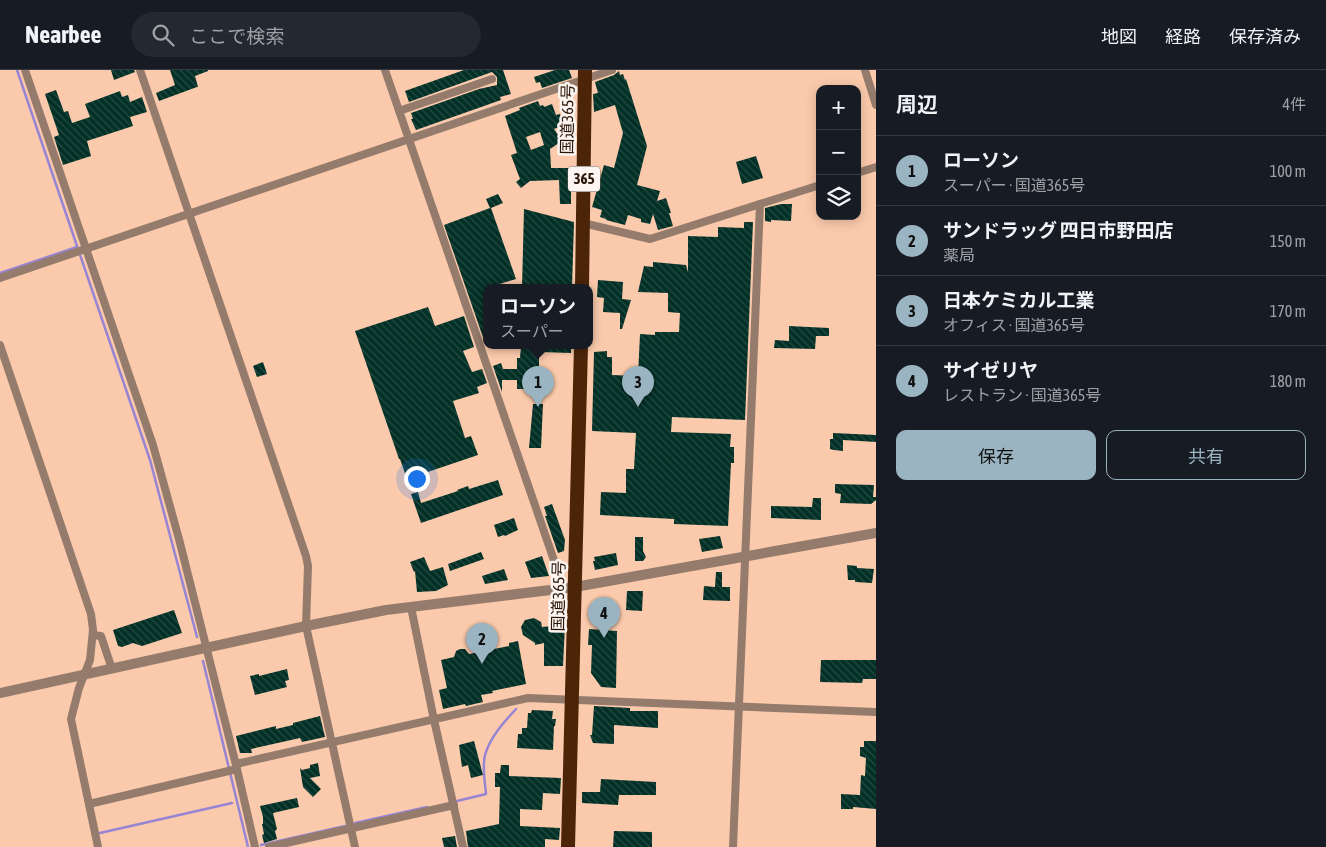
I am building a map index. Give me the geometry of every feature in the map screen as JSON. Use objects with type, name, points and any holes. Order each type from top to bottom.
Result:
[{"type":"highway","name":"国道365号","points":[[582,284],[585,75]]},
{"type":"highway","name":"国道365号","points":[[568,847],[581,349]]},
{"type":"street","points":[[25,70],[152,445],[179,539],[255,847]]},
{"type":"street","points":[[140,70],[306,556],[308,566],[306,626],[355,847]]},
{"type":"street","points":[[385,70],[558,572]]},
{"type":"street","points":[[0,278],[409,140],[585,75],[612,70]]},
{"type":"street","points":[[865,70],[876,105]]},
{"type":"street","points":[[399,111],[492,79]]},
{"type":"street","points":[[861,172],[876,167]]},
{"type":"street","points":[[583,223],[650,239],[816,186]]},
{"type":"street","points":[[733,847],[760,204]]},
{"type":"street","points":[[0,345],[90,614],[93,635],[90,660],[79,688],[71,719],[98,847]]},
{"type":"street","points":[[0,693],[306,626],[411,607],[575,587],[876,533]]},
{"type":"street","points":[[411,607],[463,847]]},
{"type":"street","points":[[93,635],[100,636],[112,669]]},
{"type":"street","points":[[89,804],[224,772],[236,767],[332,742],[528,698],[739,708],[876,712]]},
{"type":"street","points":[[269,847],[454,805]]},
{"type":"building","points":[[111,70],[134,70],[135,72],[114,80]]},
{"type":"building","points":[[170,70],[208,71],[195,76],[198,87],[159,101],[156,93],[175,85]]},
{"type":"building","points":[[464,70],[503,70],[511,94],[500,97],[501,100],[416,130],[411,119],[413,119],[411,113],[479,89],[497,85],[497,77],[492,72],[409,102],[405,91]]},
{"type":"building","points":[[555,70],[569,70],[572,78],[542,88],[540,82],[536,83],[534,77]]},
{"type":"building","points":[[619,71],[620,75],[623,74],[626,79],[647,146],[637,185],[660,191],[657,201],[666,198],[673,226],[658,230],[653,214],[650,224],[641,222],[641,219],[628,215],[625,225],[600,217],[602,210],[592,207],[604,165],[614,168],[623,133],[615,105],[594,112],[593,94],[598,93],[595,82],[614,75]]},
{"type":"building","points":[[56,90],[64,112],[68,111],[72,123],[90,117],[85,104],[120,91],[122,97],[128,95],[130,102],[142,97],[147,112],[130,117],[133,126],[87,141],[91,156],[63,165],[54,137],[59,135],[45,94]]},
{"type":"building","points":[[538,101],[540,106],[543,105],[544,107],[552,104],[556,115],[560,114],[564,125],[554,129],[562,141],[550,149],[551,168],[571,168],[571,204],[560,204],[559,180],[530,181],[521,188],[516,182],[520,179],[511,155],[517,153],[505,116],[520,110],[519,108]],"holes":[[[540,132],[544,145],[531,150],[526,137]]]},
{"type":"building","points":[[756,156],[763,178],[742,184],[736,162]]},
{"type":"building","points":[[498,194],[503,203],[491,208],[516,279],[500,284],[483,284],[483,337],[444,225],[490,208],[486,199]]},
{"type":"building","points":[[781,204],[792,204],[791,221],[765,221],[765,208]]},
{"type":"building","points":[[524,209],[574,222],[572,284],[522,284]]},
{"type":"building","points":[[744,222],[753,222],[745,420],[672,417],[671,432],[731,434],[730,447],[734,447],[734,463],[731,463],[728,526],[674,524],[674,519],[600,515],[601,492],[626,493],[626,469],[634,469],[636,433],[592,431],[594,352],[607,351],[607,357],[612,357],[612,375],[638,376],[640,334],[655,335],[655,332],[679,332],[680,313],[668,312],[668,293],[638,292],[644,266],[653,267],[653,262],[686,265],[688,272],[688,236],[718,237],[718,227],[744,228]]},
{"type":"building","points":[[598,280],[623,282],[622,299],[631,300],[622,329],[620,329],[620,313],[603,312],[604,298],[597,297]]},
{"type":"building","points":[[428,307],[435,326],[464,316],[474,347],[463,351],[472,372],[482,369],[487,383],[477,387],[479,393],[453,401],[465,438],[471,436],[478,455],[407,479],[355,331]]},
{"type":"building","points":[[789,326],[829,328],[829,336],[816,336],[815,349],[774,348],[775,340],[789,341]]},
{"type":"building","points":[[521,349],[539,349],[539,386],[526,386],[526,389],[517,389],[517,380],[502,380],[502,392],[493,366],[501,363],[503,369],[517,369],[517,358],[520,358]]},
{"type":"building","points":[[542,349],[571,349],[571,353],[541,352]]},
{"type":"building","points":[[263,362],[267,374],[257,377],[253,366]]},
{"type":"building","points":[[533,404],[543,404],[541,448],[529,448]]},
{"type":"building","points":[[833,433],[876,435],[876,442],[843,440],[843,451],[834,450],[830,449],[830,439],[833,439]]},
{"type":"building","points":[[498,480],[503,495],[421,523],[411,494],[418,492],[421,503],[468,486],[469,489]]},
{"type":"building","points":[[835,484],[874,485],[873,497],[876,497],[876,500],[871,504],[840,503],[841,494],[835,493]]},
{"type":"building","points":[[813,498],[821,498],[821,520],[771,518],[771,506],[812,507]]},
{"type":"building","points":[[552,504],[565,540],[564,551],[558,553],[545,516],[547,516],[544,507]]},
{"type":"building","points":[[514,518],[518,530],[498,537],[494,525]]},
{"type":"building","points":[[720,536],[723,548],[702,552],[699,539]]},
{"type":"building","points":[[635,537],[643,537],[643,551],[646,557],[643,561],[635,561]]},
{"type":"building","points":[[481,552],[484,559],[450,571],[448,564]]},
{"type":"building","points":[[616,553],[618,565],[595,570],[594,557]]},
{"type":"building","points":[[542,556],[549,576],[531,578],[525,562]]},
{"type":"building","points":[[424,557],[430,571],[443,567],[448,585],[436,591],[417,592],[415,571],[410,562]]},
{"type":"building","points":[[847,565],[857,566],[857,568],[874,569],[872,583],[848,580]]},
{"type":"building","points":[[504,569],[508,580],[485,584],[482,576]]},
{"type":"building","points":[[716,572],[722,572],[722,587],[730,587],[730,601],[703,600],[704,586],[715,587]]},
{"type":"building","points":[[627,591],[643,591],[642,611],[626,610]]},
{"type":"building","points":[[174,610],[182,633],[142,646],[133,643],[122,647],[118,646],[113,630]]},
{"type":"building","points":[[534,618],[541,622],[542,627],[565,625],[563,666],[544,666],[544,643],[535,645],[535,643],[523,635],[521,627],[525,620]]},
{"type":"building","points":[[589,629],[617,631],[616,688],[601,687],[591,673],[592,645],[588,645]]},
{"type":"building","points":[[518,641],[526,684],[481,695],[483,702],[443,709],[439,690],[447,688],[441,660],[454,657],[456,651],[460,649],[465,649],[469,654],[509,646],[509,643]]},
{"type":"building","points":[[821,660],[876,660],[876,679],[863,679],[862,683],[820,682]]},
{"type":"building","points":[[287,669],[289,680],[285,681],[287,687],[255,695],[250,676],[259,674],[259,676]]},
{"type":"building","points":[[594,706],[630,708],[630,711],[658,711],[658,728],[614,725],[614,744],[593,743],[590,735],[592,735]]},
{"type":"building","points":[[532,710],[553,711],[552,719],[556,719],[553,750],[517,748],[518,734],[522,734],[522,728],[527,728],[528,713],[531,713]]},
{"type":"building","points":[[320,716],[325,737],[302,742],[300,738],[251,749],[252,753],[240,753],[236,736],[276,726],[276,729],[293,725],[293,723]]},
{"type":"building","points":[[474,741],[483,775],[471,778],[468,765],[462,767],[459,745]]},
{"type":"building","points":[[864,741],[876,741],[876,809],[853,807],[853,809],[841,809],[841,794],[860,795],[861,775],[865,776],[866,758],[860,756],[860,747],[864,747]]},
{"type":"building","points":[[318,763],[320,776],[310,778],[321,789],[313,797],[303,787],[300,768],[302,770],[310,768],[310,765]]},
{"type":"building","points":[[501,765],[509,765],[509,776],[561,778],[560,794],[543,793],[542,810],[520,809],[520,826],[560,828],[559,840],[545,839],[545,847],[468,847],[466,831],[499,824],[500,787],[495,787],[495,773],[500,773]]},
{"type":"building","points":[[601,779],[656,782],[656,795],[619,795],[618,805],[582,803],[582,792],[600,792]]},
{"type":"building","points":[[297,798],[299,807],[273,813],[277,829],[275,831],[277,839],[264,843],[262,835],[264,834],[263,817],[260,806]]},
{"type":"building","points":[[614,831],[652,832],[652,847],[613,847]]},
{"type":"building","points":[[455,836],[457,847],[444,847],[442,838]]},
{"type":"waterway","points":[[17,70],[150,460],[197,637]]},
{"type":"waterway","points":[[0,273],[77,247]]},
{"type":"waterway","points":[[203,661],[248,847]]},
{"type":"waterway","points":[[457,801],[486,794],[484,764],[487,748],[498,730],[516,709]]},
{"type":"waterway","points":[[100,833],[232,803]]},
{"type":"waterway","points":[[355,823],[427,807]]},
{"type":"waterway","points":[[261,845],[345,826]]},
{"type":"place","name":"ローソン","points":[[538,407]]},
{"type":"place","name":"日本ケミカル工業","points":[[638,407]]},
{"type":"place","name":"サイゼリヤ","points":[[604,638]]},
{"type":"place","name":"サンドラッグ 四日市野田店","points":[[482,664]]}]
